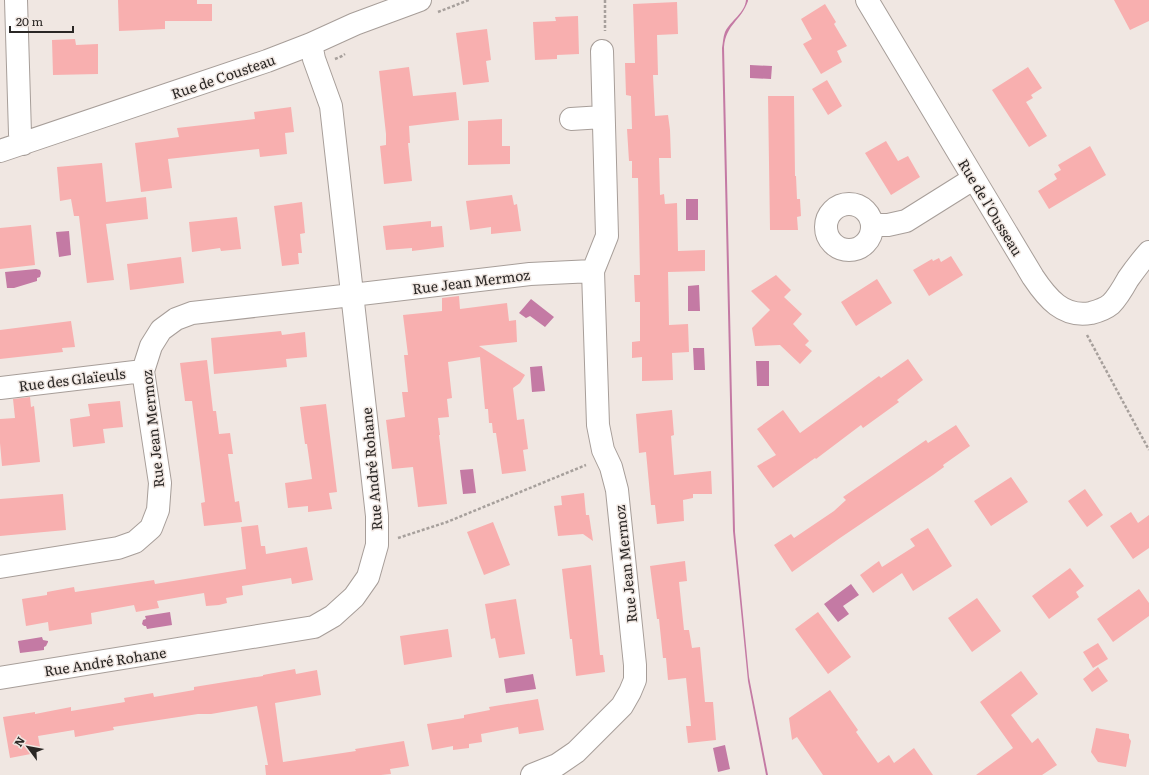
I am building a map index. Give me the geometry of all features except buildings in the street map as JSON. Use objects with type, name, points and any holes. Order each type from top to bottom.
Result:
[{"type":"street","points":[[16,0],[20,134],[23,144]]},
{"type":"street","name":"Rue de Cousteau","points":[[0,151],[268,61],[355,24],[420,0]]},
{"type":"street","name":"Rue de l'Ousseau","points":[[867,0],[973,179],[1043,292],[1051,300],[1058,306],[1081,314],[1103,310],[1116,299],[1139,263],[1149,252]]},
{"type":"street","name":"Rue André Rohane","points":[[0,678],[314,627],[333,616],[354,597],[368,577],[377,545],[376,508],[331,106],[314,59],[311,44]]},
{"type":"street","points":[[593,271],[607,236],[602,51]]},
{"type":"street","points":[[571,119],[603,117]]},
{"type":"street","points":[[873,225],[888,225],[906,221],[973,179]]},
{"type":"street","name":"Rue Jean Mermoz","points":[[0,567],[118,548],[135,542],[151,528],[158,510],[160,483],[144,371],[151,346],[161,330],[176,319],[192,313],[352,296],[530,274],[593,271],[598,425],[603,450],[611,467],[617,490],[635,665],[635,680],[622,706],[576,752],[557,765],[532,775]]},
{"type":"street","name":"Rue des Glaïeuls","points":[[0,388],[144,371]]},
{"type":"path","points":[[602,51],[606,42],[605,0]]},
{"type":"path","points":[[1073,312],[1086,333],[1149,450]]},
{"type":"path","points":[[377,545],[447,522],[606,456]]},
{"type":"shaded area","points":[[746,0],[748,1],[745,8],[725,39],[724,47],[735,532],[749,677],[768,775],[766,775],[748,681],[733,531],[722,48],[725,32],[743,9]]},
{"type":"shaded area","points":[[750,65],[772,66],[771,79],[750,78]]},
{"type":"shaded area","points":[[686,199],[698,199],[698,220],[686,220]]},
{"type":"shaded area","points":[[69,231],[71,255],[59,257],[56,232]]},
{"type":"shaded area","points":[[36,269],[40,270],[41,273],[40,277],[37,278],[37,281],[14,288],[7,288],[5,272]]},
{"type":"shaded area","points":[[699,285],[700,311],[688,311],[688,286]]},
{"type":"shaded area","points":[[531,299],[554,317],[545,327],[530,316],[526,318],[519,313]]},
{"type":"shaded area","points":[[693,348],[704,348],[705,370],[694,370]]},
{"type":"shaded area","points":[[756,361],[769,361],[769,386],[757,386]]},
{"type":"shaded area","points":[[542,366],[545,391],[532,392],[530,367]]},
{"type":"shaded area","points":[[473,469],[476,493],[463,494],[460,470]]},
{"type":"shaded area","points":[[851,584],[859,595],[843,606],[849,614],[838,622],[824,604]]},
{"type":"shaded area","points":[[170,612],[172,625],[147,629],[146,626],[142,624],[143,620],[146,619],[145,616]]},
{"type":"shaded area","points":[[42,637],[43,640],[48,641],[44,647],[44,650],[20,653],[18,641]]},
{"type":"shaded area","points":[[533,674],[536,689],[506,693],[504,679]]},
{"type":"shaded area","points":[[725,745],[730,769],[718,772],[713,748]]}]
